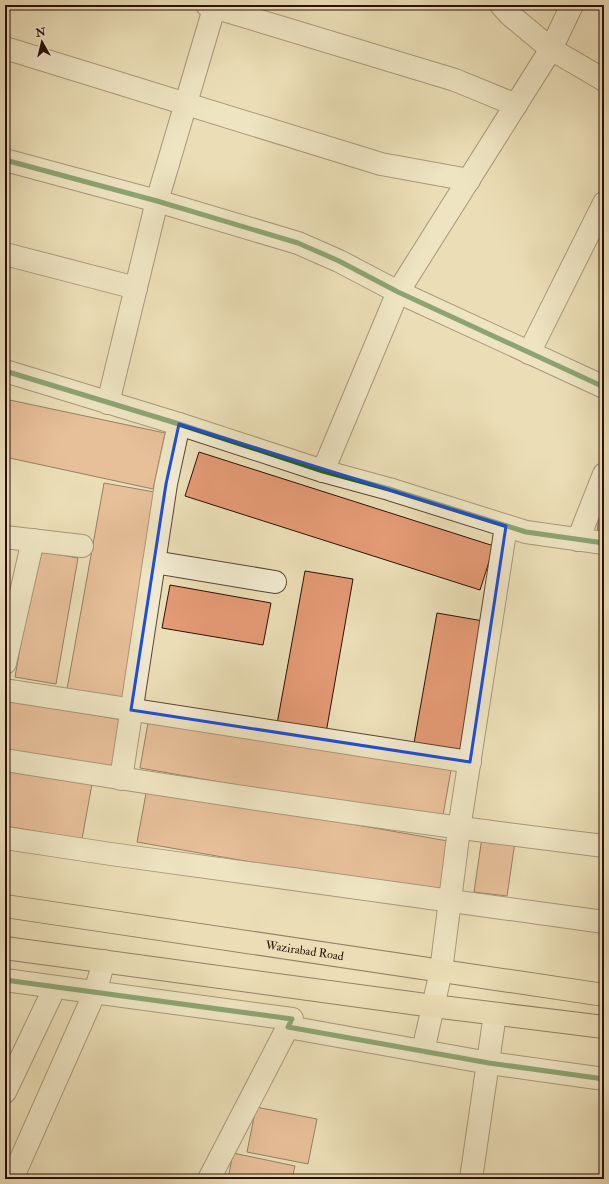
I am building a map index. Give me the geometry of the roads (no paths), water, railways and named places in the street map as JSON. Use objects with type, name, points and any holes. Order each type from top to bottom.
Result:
[{"type":"highway","name":"Wazirabad Road","points":[[5,906],[604,995]]},
{"type":"highway","points":[[5,948],[432,1006],[604,1027]]},
{"type":"street","points":[[501,5],[509,14],[551,49],[604,80]]},
{"type":"street","points":[[323,471],[398,292],[551,49],[572,5]]},
{"type":"street","points":[[108,403],[158,201],[187,104],[212,6],[455,80],[516,105]]},
{"type":"street","points":[[5,48],[381,164],[468,180]]},
{"type":"street","points":[[5,160],[158,201],[298,243],[339,261],[398,292],[604,388]]},
{"type":"street","points":[[529,353],[604,203]]},
{"type":"street","points":[[5,254],[136,288]]},
{"type":"street","points":[[5,371],[179,424],[323,471],[526,532],[604,543]]},
{"type":"street","points":[[121,779],[166,484],[179,424]]},
{"type":"street","points":[[578,540],[603,481]]},
{"type":"street","points":[[423,1051],[441,971],[459,829],[506,526]]},
{"type":"street","points":[[5,536],[82,546]]},
{"type":"street","points":[[5,663],[33,540]]},
{"type":"street","points":[[154,562],[275,582]]},
{"type":"street","points":[[5,690],[470,762]]},
{"type":"street","points":[[5,760],[121,779],[459,829],[604,846]]},
{"type":"street","points":[[5,838],[604,922]]},
{"type":"street","points":[[12,1179],[95,992],[104,961]]},
{"type":"street","points":[[5,980],[292,1019],[208,1179]]},
{"type":"street","points":[[5,1092],[55,987]]},
{"type":"street","points":[[471,1179],[495,1014]]},
{"type":"street","points":[[288,1027],[489,1063],[604,1079]]}]
